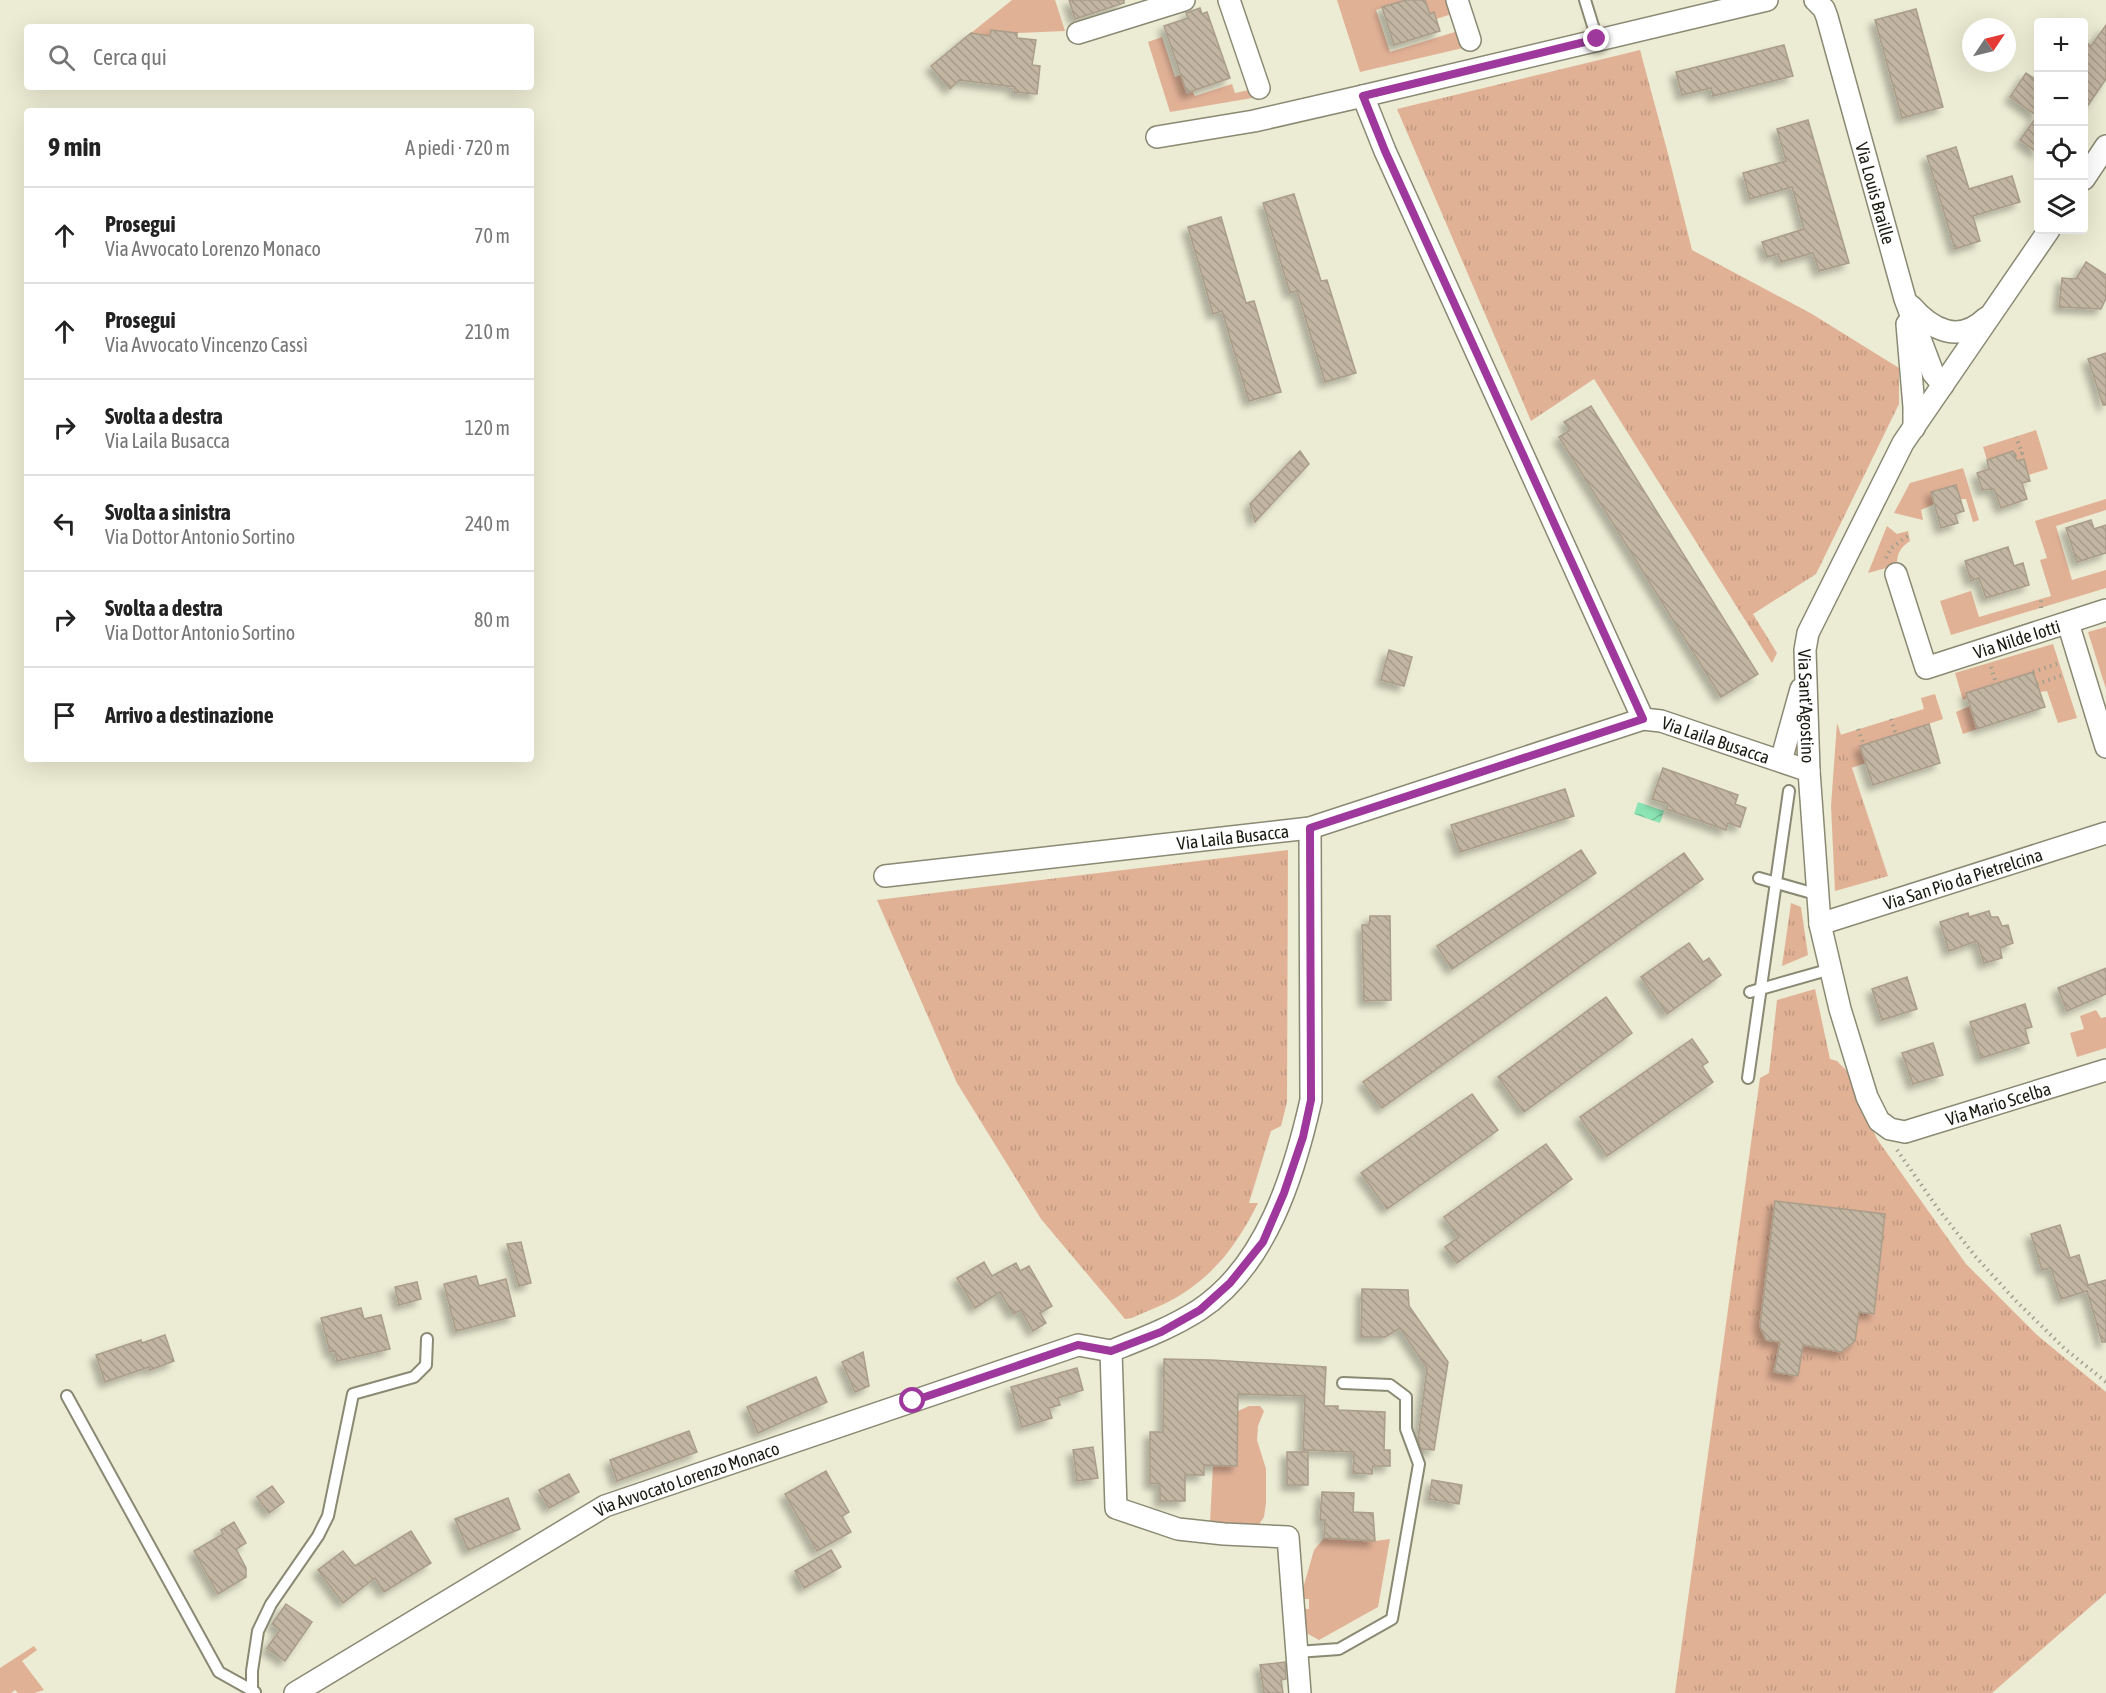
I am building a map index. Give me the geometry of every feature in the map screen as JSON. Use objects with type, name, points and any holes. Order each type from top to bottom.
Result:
[{"type":"street","points":[[1078,33],[1184,0]]},
{"type":"street","points":[[1229,0],[1259,88]]},
{"type":"street","points":[[1457,0],[1470,40]]},
{"type":"street","points":[[1157,137],[1254,121],[1767,0]]},
{"type":"street","name":"Via Louis Braille","points":[[1815,0],[1824,9],[1827,17],[1905,299],[1933,373],[1943,385]]},
{"type":"street","points":[[1363,96],[1385,151],[1643,719]]},
{"type":"street","points":[[2088,173],[2106,146]]},
{"type":"street","name":"Via Sant'Agostino","points":[[1890,1129],[1879,1121],[1867,1097],[1840,1009],[1820,924],[1809,771],[1806,640],[1888,471],[1914,428],[2046,234]]},
{"type":"street","points":[[1905,299],[1931,326],[1944,331],[1958,332],[1971,329],[1993,311]]},
{"type":"street","points":[[1905,299],[1914,428]]},
{"type":"street","name":"Via Nilde Iotti","points":[[1890,571],[1926,668],[2106,610]]},
{"type":"street","points":[[2068,622],[2106,747]]},
{"type":"street","points":[[1781,761],[1805,674]]},
{"type":"street","name":"Via Laila Busacca","points":[[885,876],[1310,828],[1643,719],[1661,721],[1809,771]]},
{"type":"street","points":[[1300,1693],[1287,1537],[1179,1529],[1116,1508],[1111,1351],[1161,1332],[1200,1310],[1230,1283],[1263,1242],[1284,1193],[1303,1137],[1311,1100],[1310,828]]},
{"type":"street","name":"Via San Pio da Pietrelcina","points":[[1820,924],[2106,833]]},
{"type":"street","name":"Via Mario Scelba","points":[[1890,1129],[1905,1132],[2106,1070]]},
{"type":"street","name":"Via Avvocato Lorenzo Monaco","points":[[295,1693],[605,1506],[1078,1345],[1111,1351]]},
{"type":"lane","points":[[1585,0],[1597,39]]},
{"type":"lane","points":[[1748,1078],[1755,991],[1777,883],[1790,791]]},
{"type":"lane","points":[[1759,878],[1819,895]]},
{"type":"lane","points":[[1755,991],[1831,969]]},
{"type":"lane","points":[[254,1691],[252,1671],[258,1631],[272,1604],[318,1536],[328,1516],[352,1394],[414,1377],[426,1365],[428,1340]]},
{"type":"lane","points":[[1297,1652],[1339,1649],[1392,1619],[1419,1464],[1406,1429],[1406,1396],[1390,1385],[1342,1383]]},
{"type":"lane","points":[[66,1396],[219,1672],[254,1691]]},
{"type":"path","points":[[2014,455],[2022,453],[2016,437]]},
{"type":"path","points":[[1890,571],[1886,557],[1891,548],[1909,535]]},
{"type":"path","points":[[2041,599],[2041,608]]},
{"type":"path","points":[[1989,663],[1996,683]]},
{"type":"path","points":[[2033,672],[2059,663]]},
{"type":"path","points":[[2037,684],[2063,675]]},
{"type":"path","points":[[1891,719],[1896,735]]},
{"type":"path","points":[[1858,729],[1863,746]]},
{"type":"path","points":[[1890,1129],[1898,1155],[1975,1256],[2016,1301],[2064,1348],[2106,1382]]},
{"type":"green space","points":[[1012,0],[1055,0],[1065,31],[1018,33],[991,30],[990,36],[971,33]]},
{"type":"green space","points":[[1337,0],[1406,0],[1376,10],[1390,52],[1458,31],[1463,48],[1360,72]]},
{"type":"green space","points":[[1425,0],[1447,0],[1452,14],[1436,19],[1434,12],[1430,14]]},
{"type":"green space","points":[[1162,37],[1175,77],[1181,75],[1187,93],[1192,91],[1195,96],[1232,84],[1235,93],[1249,90],[1252,98],[1170,112],[1148,42]]},
{"type":"green space","points":[[1640,50],[1692,250],[1812,314],[1899,368],[1899,404],[1816,574],[1753,614],[1777,653],[1772,663],[1594,379],[1531,421],[1397,109]]},
{"type":"green space","points":[[2036,430],[2048,469],[2028,475],[2024,460],[2016,461],[2013,451],[1987,460],[1983,447]]},
{"type":"green space","points":[[1963,468],[1979,520],[1973,522],[1966,499],[1960,499],[1956,485],[1931,492],[1934,504],[1921,510],[1923,520],[1894,513],[1910,483]]},
{"type":"green space","points":[[2106,499],[2106,510],[2056,526],[2072,580],[2106,570],[2106,588],[1951,635],[1940,601],[1971,591],[1979,617],[2051,596],[2040,560],[2047,558],[2035,521]]},
{"type":"green space","points":[[1887,526],[1897,534],[1908,531],[1910,541],[1900,551],[1897,565],[1868,573]]},
{"type":"green space","points":[[2106,627],[2106,689],[2088,632]]},
{"type":"green space","points":[[2053,644],[2077,718],[2058,723],[2047,691],[2040,692],[2033,672],[1966,693],[1967,698],[1963,700],[1955,673]]},
{"type":"green space","points":[[1935,694],[1943,719],[1861,747],[1866,763],[1851,768],[1840,735],[1924,709],[1921,698]]},
{"type":"green space","points":[[1970,706],[1977,729],[1963,734],[1956,712]]},
{"type":"green space","points":[[1837,723],[1888,876],[1835,891],[1831,806]]},
{"type":"green space","points":[[1288,850],[1287,1102],[1281,1126],[1271,1131],[1249,1203],[1258,1203],[1226,1254],[1195,1285],[1170,1301],[1125,1319],[1041,1219],[957,1083],[877,900]]},
{"type":"green space","points":[[1791,903],[1801,907],[1808,955],[1782,966]]},
{"type":"green space","points":[[1815,989],[1830,1059],[1837,1061],[1846,1070],[1877,1139],[1966,1264],[2037,1335],[2106,1392],[2106,1593],[1992,1693],[1675,1693],[1760,1078],[1769,1073],[1777,1000]]},
{"type":"green space","points":[[2096,1010],[2101,1018],[2106,1017],[2106,1048],[2077,1057],[2070,1033],[2084,1029],[2080,1016]]},
{"type":"green space","points":[[1249,1406],[1260,1406],[1264,1411],[1258,1426],[1257,1440],[1266,1469],[1264,1517],[1257,1527],[1210,1523],[1213,1465],[1237,1466],[1238,1411]]},
{"type":"green space","points":[[1324,1538],[1375,1541],[1390,1539],[1378,1607],[1319,1640],[1301,1630],[1300,1609],[1309,1609],[1309,1599],[1300,1599],[1314,1550]]},
{"type":"green space","points":[[34,1646],[37,1650],[22,1661],[44,1690],[34,1693],[18,1693],[15,1690],[11,1693],[0,1693],[0,1668]]},
{"type":"water","points":[[1638,802],[1664,811],[1660,823],[1634,814]]},
{"type":"building","points":[[1069,0],[1124,0],[1124,3],[1075,19]]},
{"type":"building","points":[[1406,0],[1425,0],[1430,14],[1434,12],[1440,31],[1394,45],[1382,7]]},
{"type":"building","points":[[1200,8],[1202,14],[1207,12],[1230,78],[1187,93],[1164,26],[1188,18],[1186,13]]},
{"type":"building","points":[[1916,9],[1943,107],[1902,118],[1875,20]]},
{"type":"building","points":[[2106,25],[2106,79],[2088,105],[2088,43],[2091,46]]},
{"type":"building","points":[[991,30],[1017,33],[1017,38],[1036,40],[1032,65],[1040,66],[1037,94],[1014,92],[1015,87],[959,80],[950,89],[931,66],[971,33],[990,36]]},
{"type":"building","points":[[1784,45],[1793,76],[1713,96],[1711,88],[1682,95],[1676,72]]},
{"type":"building","points":[[2026,73],[2034,78],[2034,114],[2010,97]]},
{"type":"building","points":[[1808,120],[1849,263],[1819,271],[1813,253],[1781,262],[1778,254],[1767,257],[1762,242],[1804,229],[1799,211],[1792,187],[1750,199],[1743,173],[1786,161],[1777,129]]},
{"type":"building","points":[[2034,120],[2034,150],[2020,140]]},
{"type":"building","points":[[1956,147],[1969,189],[2012,176],[2020,202],[1973,216],[1980,241],[1955,249],[1927,156]]},
{"type":"building","points":[[1294,194],[1321,281],[1327,280],[1356,373],[1325,382],[1297,291],[1290,293],[1263,203]]},
{"type":"building","points":[[1221,217],[1246,303],[1254,301],[1281,392],[1249,401],[1222,311],[1213,314],[1188,227]]},
{"type":"building","points":[[2086,262],[2106,275],[2106,298],[2101,309],[2059,307],[2062,278],[2076,279]]},
{"type":"building","points":[[2106,353],[2106,405],[2103,405],[2088,359]]},
{"type":"building","points":[[1591,406],[1758,674],[1721,697],[1559,437],[1570,430],[1564,422]]},
{"type":"building","points":[[1300,451],[1309,464],[1255,522],[1250,504]]},
{"type":"building","points":[[2013,451],[2017,461],[2024,459],[2030,481],[2022,483],[2027,499],[2001,508],[1994,489],[1982,490],[1977,473],[1989,469],[1987,460]]},
{"type":"building","points":[[1956,485],[1964,511],[1955,514],[1958,523],[1941,528],[1931,492]]},
{"type":"building","points":[[2091,520],[2094,529],[2106,525],[2106,553],[2077,562],[2066,528]]},
{"type":"building","points":[[2008,547],[2014,566],[2023,563],[2029,585],[1986,598],[1979,578],[1971,581],[1965,561]]},
{"type":"building","points":[[1389,650],[1412,657],[1404,686],[1381,680]]},
{"type":"building","points":[[2033,672],[2045,707],[1977,729],[1966,693]]},
{"type":"building","points":[[1929,724],[1940,763],[1873,785],[1860,746]]},
{"type":"building","points":[[1663,768],[1738,795],[1735,804],[1746,808],[1740,827],[1728,823],[1726,830],[1666,809],[1668,804],[1652,799]]},
{"type":"building","points":[[1565,789],[1574,816],[1460,852],[1451,825]]},
{"type":"building","points":[[1581,850],[1596,873],[1452,969],[1437,946]]},
{"type":"building","points":[[1684,853],[1703,879],[1382,1108],[1363,1082]]},
{"type":"building","points":[[1989,911],[1991,917],[1998,917],[2002,926],[2008,925],[2013,943],[2000,948],[2002,958],[1984,963],[1977,941],[1949,951],[1940,922],[1968,913],[1969,917]]},
{"type":"building","points":[[1370,916],[1390,916],[1391,1000],[1364,1001],[1362,925],[1369,925]]},
{"type":"building","points":[[1689,943],[1703,962],[1709,958],[1721,975],[1667,1014],[1641,977]]},
{"type":"building","points":[[2106,968],[2106,994],[2067,1011],[2058,988]]},
{"type":"building","points":[[1907,977],[1917,1009],[1882,1020],[1872,989]]},
{"type":"building","points":[[1606,997],[1632,1033],[1524,1112],[1498,1077]]},
{"type":"building","points":[[2025,1004],[2032,1027],[2025,1029],[2029,1043],[1981,1058],[1970,1022]]},
{"type":"building","points":[[1692,1039],[1708,1062],[1702,1066],[1713,1082],[1607,1156],[1580,1117]]},
{"type":"building","points":[[1933,1043],[1943,1075],[1913,1084],[1902,1053]]},
{"type":"building","points":[[1472,1094],[1498,1130],[1387,1209],[1361,1173]]},
{"type":"building","points":[[1546,1144],[1572,1179],[1457,1263],[1445,1247],[1459,1237],[1444,1217]]},
{"type":"building","points":[[1775,1201],[1885,1214],[1874,1314],[1859,1312],[1855,1341],[1841,1352],[1803,1345],[1798,1376],[1774,1372],[1780,1342],[1766,1340],[1760,1326]]},
{"type":"building","points":[[2060,1225],[2070,1258],[2079,1255],[2088,1285],[2106,1280],[2106,1342],[2102,1342],[2087,1291],[2061,1299],[2051,1268],[2042,1270],[2031,1234]]},
{"type":"building","points":[[521,1242],[531,1283],[519,1286],[507,1244]]},
{"type":"building","points":[[984,1262],[992,1276],[1016,1263],[1020,1271],[1029,1266],[1052,1306],[1040,1313],[1046,1323],[1033,1331],[1021,1310],[1013,1314],[1000,1292],[975,1308],[957,1278]]},
{"type":"building","points":[[476,1276],[479,1286],[506,1279],[515,1316],[456,1331],[444,1284]]},
{"type":"building","points":[[417,1282],[421,1299],[399,1305],[395,1287]]},
{"type":"building","points":[[1362,1289],[1408,1290],[1409,1306],[1448,1362],[1434,1450],[1421,1449],[1418,1439],[1427,1368],[1400,1328],[1385,1337],[1361,1337]]},
{"type":"building","points":[[361,1308],[364,1319],[381,1315],[390,1349],[337,1361],[335,1351],[330,1352],[321,1318]]},
{"type":"building","points":[[165,1335],[174,1361],[105,1382],[96,1355],[141,1340],[142,1343]]},
{"type":"building","points":[[863,1352],[869,1386],[855,1392],[842,1362]]},
{"type":"building","points":[[1164,1359],[1326,1367],[1324,1406],[1338,1406],[1338,1410],[1385,1412],[1384,1450],[1390,1450],[1390,1466],[1373,1466],[1372,1474],[1353,1473],[1354,1452],[1303,1450],[1305,1396],[1238,1394],[1237,1466],[1204,1465],[1204,1475],[1185,1475],[1185,1501],[1160,1501],[1160,1484],[1150,1483],[1150,1432],[1163,1432]]},
{"type":"building","points":[[1077,1368],[1083,1390],[1058,1398],[1060,1405],[1049,1408],[1052,1418],[1022,1427],[1011,1387]]},
{"type":"building","points":[[816,1377],[827,1402],[758,1433],[747,1407]]},
{"type":"building","points":[[689,1431],[697,1452],[617,1481],[610,1460]]},
{"type":"building","points":[[1093,1447],[1098,1478],[1077,1481],[1073,1450]]},
{"type":"building","points":[[1287,1452],[1308,1452],[1308,1485],[1287,1485]]},
{"type":"building","points":[[826,1471],[849,1512],[842,1516],[851,1532],[817,1551],[785,1494]]},
{"type":"building","points":[[569,1474],[579,1492],[549,1508],[539,1490]]},
{"type":"building","points":[[1432,1480],[1462,1485],[1459,1504],[1429,1499]]},
{"type":"building","points":[[272,1486],[284,1502],[269,1513],[257,1497]]},
{"type":"building","points":[[1322,1492],[1354,1493],[1353,1512],[1373,1513],[1375,1541],[1324,1538],[1325,1520],[1320,1520]]},
{"type":"building","points":[[508,1498],[520,1529],[468,1550],[455,1519]]},
{"type":"building","points":[[234,1522],[246,1543],[236,1549],[246,1568],[246,1577],[218,1594],[194,1551],[223,1534],[221,1530]]},
{"type":"building","points":[[411,1531],[431,1563],[384,1592],[375,1578],[343,1603],[318,1570],[343,1551],[355,1566]]},
{"type":"building","points":[[831,1550],[841,1567],[804,1588],[795,1571]]},
{"type":"building","points":[[286,1604],[312,1622],[285,1661],[267,1648],[280,1630],[272,1624]]},
{"type":"building","points":[[1285,1662],[1286,1679],[1281,1680],[1283,1693],[1264,1693],[1260,1665]]},
{"type":"route","points":[[913,1401],[1078,1345],[1111,1351],[1161,1332],[1200,1310],[1230,1283],[1263,1242],[1284,1193],[1303,1137],[1311,1100],[1310,828],[1643,719],[1385,151],[1363,96],[1597,39]]}]
